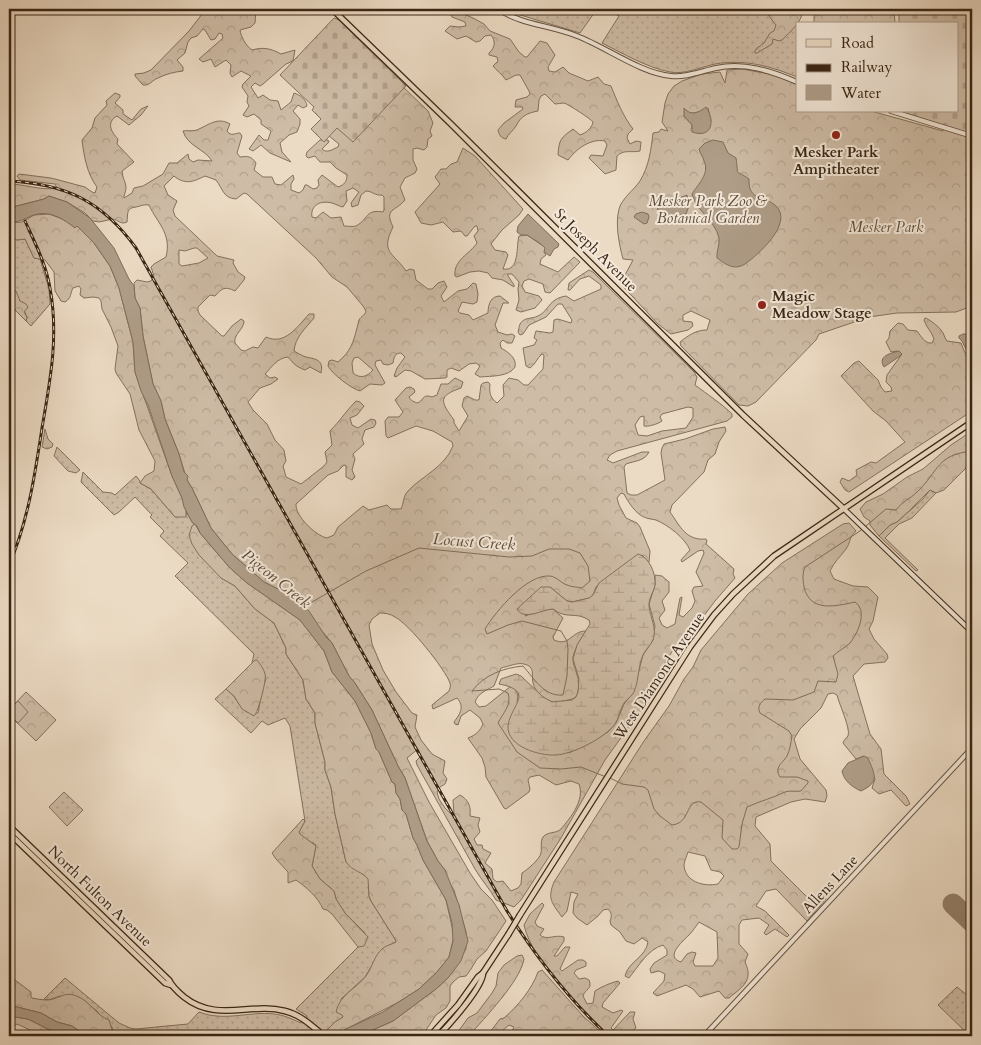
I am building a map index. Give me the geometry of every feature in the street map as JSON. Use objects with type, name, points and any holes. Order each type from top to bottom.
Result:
[{"type":"main road","name":"St Joseph Avenue","points":[[332,9],[451,124],[744,415],[843,508]]},
{"type":"main road","name":"West Diamond Avenue","points":[[430,1036],[483,973],[690,647],[723,605],[774,556],[972,422]]},
{"type":"main road","name":"North Fulton Avenue","points":[[9,826],[169,980],[171,985]]},
{"type":"main road","name":"North Fulton Avenue","points":[[9,832],[160,978],[192,1003],[210,1010],[228,1012],[270,1009],[286,1011],[301,1018],[324,1036]]},
{"type":"main road","name":"West Diamond Avenue","points":[[438,1036],[474,992],[483,979],[483,973]]},
{"type":"street","points":[[498,9],[521,21],[575,35],[622,58],[663,74],[678,76],[722,67],[744,66],[768,71],[796,82]]},
{"type":"street","points":[[894,112],[972,136]]},
{"type":"street","points":[[843,508],[972,632]]},
{"type":"street","name":"Allens Lane","points":[[704,1036],[972,748]]},
{"type":"green space","points":[[206,9],[256,9],[255,23],[251,27],[240,30],[248,46],[252,50],[266,49],[281,54],[295,50],[293,61],[286,64],[260,86],[255,83],[251,87],[258,98],[263,95],[270,100],[278,101],[281,110],[291,102],[294,93],[305,101],[307,106],[303,108],[298,105],[293,111],[300,119],[297,132],[289,135],[280,143],[282,152],[291,162],[270,153],[261,145],[253,151],[249,149],[259,135],[264,140],[268,140],[271,131],[261,124],[261,120],[254,114],[247,117],[243,115],[249,106],[247,102],[248,96],[242,87],[251,76],[241,71],[232,77],[230,73],[231,65],[226,60],[215,67],[211,59],[203,62],[199,59],[223,38],[222,34],[219,33],[215,39],[211,40],[203,29],[197,36],[191,38],[185,53],[177,60],[183,67],[183,71],[164,75],[145,85],[135,76],[135,74],[151,70],[189,31]]},
{"type":"green space","points":[[509,9],[597,9],[580,33],[517,14]]},
{"type":"green space","points":[[607,9],[786,9],[796,23],[796,77],[757,64],[737,62],[715,64],[675,73],[653,67],[602,43],[619,16]]},
{"type":"green space","points":[[749,9],[803,9],[801,18],[782,40],[773,39],[772,44],[755,53],[755,50],[774,31],[776,25],[765,11]]},
{"type":"green space","points":[[814,9],[894,9],[895,22],[814,22]]},
{"type":"green space","points":[[901,9],[972,9],[972,136],[899,113],[958,112],[958,22],[899,22],[899,11]]},
{"type":"green space","points":[[454,11],[475,19],[484,24],[490,31],[510,39],[525,57],[540,41],[547,43],[555,55],[548,67],[549,71],[555,72],[563,67],[569,73],[588,81],[598,77],[604,84],[611,86],[623,114],[633,129],[627,138],[630,144],[636,141],[641,142],[640,151],[620,154],[617,156],[616,170],[605,174],[589,158],[591,155],[603,156],[607,145],[605,141],[594,141],[584,145],[568,160],[558,155],[561,139],[573,129],[580,135],[586,132],[593,122],[564,103],[555,104],[545,94],[539,100],[538,111],[522,117],[506,139],[502,137],[498,130],[504,123],[523,109],[522,107],[515,107],[516,100],[527,97],[530,94],[529,91],[520,75],[506,80],[493,66],[498,61],[497,57],[489,55],[494,44],[491,35],[485,36],[476,42],[466,36],[457,39],[445,31],[450,26],[466,26],[465,22],[452,17],[451,15]]},
{"type":"green space","points":[[334,18],[339,20],[406,86],[353,142],[337,128],[324,142],[311,129],[321,119],[312,110],[314,107],[280,75]]},
{"type":"green space","points":[[742,69],[775,75],[796,84],[796,112],[875,112],[943,131],[943,128],[972,138],[972,306],[956,312],[897,313],[869,317],[819,334],[816,340],[756,402],[748,406],[739,405],[681,346],[680,342],[690,335],[707,330],[710,320],[691,311],[683,315],[683,321],[692,322],[693,326],[688,330],[671,334],[658,324],[619,282],[621,274],[625,275],[633,260],[623,259],[617,227],[619,209],[646,170],[653,133],[659,132],[661,129],[668,131],[662,122],[668,94],[674,86],[682,81],[702,74],[720,72],[725,83],[727,70]],"holes":[[[708,108],[711,121],[692,129],[692,125],[684,116],[686,110],[688,113],[693,113]]]},
{"type":"green space","points":[[400,84],[428,111],[433,123],[430,131],[432,136],[428,139],[427,147],[424,150],[413,149],[413,160],[417,169],[415,173],[405,178],[400,187],[405,200],[390,213],[393,227],[389,236],[388,247],[406,271],[414,270],[416,280],[428,289],[432,289],[438,283],[444,281],[447,287],[441,296],[444,302],[458,291],[467,289],[473,283],[476,284],[477,302],[473,304],[462,302],[458,311],[469,315],[473,320],[488,313],[489,304],[494,297],[500,296],[509,303],[503,303],[495,325],[498,332],[515,336],[512,343],[507,343],[503,340],[500,343],[501,348],[515,361],[515,367],[509,373],[480,377],[475,374],[480,366],[476,363],[469,364],[459,371],[451,368],[447,370],[447,377],[445,378],[425,379],[411,371],[405,370],[396,377],[394,376],[397,368],[405,357],[399,353],[395,356],[393,363],[388,365],[383,364],[381,360],[376,361],[375,365],[385,383],[382,385],[370,384],[360,391],[352,387],[338,377],[328,366],[329,361],[338,362],[349,350],[359,320],[366,311],[347,287],[332,277],[316,258],[247,194],[244,193],[236,199],[228,197],[216,180],[205,176],[185,182],[174,176],[164,186],[168,195],[177,201],[173,210],[175,216],[217,256],[234,260],[233,263],[238,272],[245,277],[235,291],[224,289],[215,296],[210,295],[198,307],[200,315],[222,336],[241,319],[244,321],[237,334],[235,343],[241,350],[245,351],[253,347],[258,348],[266,337],[279,339],[285,337],[296,329],[309,314],[314,314],[314,318],[299,337],[294,351],[304,357],[318,361],[322,369],[321,373],[310,367],[305,370],[295,365],[288,357],[281,359],[265,374],[270,378],[275,377],[278,379],[260,388],[248,402],[267,424],[275,440],[284,450],[286,461],[283,466],[286,477],[301,484],[324,466],[327,462],[325,452],[332,445],[330,431],[356,401],[364,406],[357,415],[350,418],[352,425],[358,428],[371,419],[375,420],[374,427],[365,430],[362,439],[364,444],[353,454],[355,459],[352,470],[355,477],[352,480],[346,477],[346,466],[344,465],[338,471],[328,475],[296,504],[302,520],[317,534],[327,538],[334,535],[338,527],[363,506],[369,510],[387,505],[391,509],[401,509],[408,491],[439,466],[449,454],[453,446],[452,442],[433,431],[416,426],[388,438],[386,436],[385,421],[388,417],[399,417],[403,412],[395,400],[406,388],[414,389],[415,392],[409,397],[418,403],[425,396],[432,397],[437,395],[441,384],[448,384],[455,378],[463,382],[461,388],[448,394],[444,400],[444,404],[459,431],[468,416],[462,406],[464,398],[467,396],[479,400],[483,383],[488,382],[490,384],[490,395],[497,403],[504,396],[503,385],[509,378],[528,385],[543,369],[544,355],[542,354],[530,368],[526,366],[523,348],[534,345],[537,340],[534,338],[536,331],[553,332],[554,320],[558,319],[571,323],[572,320],[562,304],[558,304],[546,317],[529,325],[523,334],[520,335],[518,332],[520,324],[528,318],[542,314],[552,302],[560,297],[566,296],[574,301],[601,289],[601,285],[589,276],[580,279],[568,290],[569,283],[589,270],[694,372],[697,377],[695,385],[732,414],[732,417],[727,421],[617,451],[610,455],[607,460],[613,463],[642,452],[649,452],[642,459],[626,464],[624,467],[627,493],[637,495],[665,480],[661,453],[664,444],[725,427],[726,431],[719,442],[715,454],[708,460],[704,472],[672,505],[670,512],[688,535],[693,538],[706,539],[706,544],[734,569],[733,574],[735,578],[681,645],[674,649],[667,659],[641,710],[605,760],[561,838],[521,900],[514,907],[496,900],[475,869],[417,765],[416,761],[421,756],[418,749],[407,758],[429,802],[470,873],[506,921],[466,976],[459,977],[450,986],[450,1001],[446,1008],[436,1015],[422,1036],[359,1036],[393,1021],[448,978],[466,949],[466,932],[454,890],[447,879],[445,870],[427,841],[405,778],[372,710],[349,676],[332,643],[294,597],[264,582],[232,554],[211,528],[187,480],[165,419],[161,401],[153,384],[143,336],[140,308],[135,298],[134,283],[137,280],[151,281],[154,276],[151,267],[166,257],[167,241],[163,229],[149,205],[131,208],[128,212],[127,222],[123,223],[113,219],[99,222],[93,221],[85,213],[67,202],[49,196],[9,208],[9,184],[45,189],[57,188],[55,184],[20,180],[17,176],[19,174],[51,178],[85,187],[95,193],[97,187],[88,171],[82,140],[92,128],[95,118],[107,105],[106,101],[115,93],[120,95],[120,97],[115,103],[123,110],[123,114],[132,120],[141,109],[148,106],[129,125],[117,116],[111,124],[113,133],[118,139],[117,144],[134,162],[122,171],[126,186],[124,198],[132,193],[134,188],[143,186],[163,174],[169,163],[177,163],[188,154],[189,159],[193,162],[198,160],[212,161],[188,140],[183,131],[197,130],[218,121],[230,124],[227,131],[230,134],[240,133],[242,136],[237,153],[240,157],[253,159],[256,163],[254,170],[263,177],[272,177],[275,184],[281,185],[293,175],[294,179],[291,184],[291,190],[299,193],[305,185],[313,189],[317,188],[319,185],[318,180],[322,175],[338,187],[345,183],[347,175],[330,162],[320,162],[315,156],[308,158],[306,156],[307,152],[320,140],[328,140],[329,142],[322,149],[326,151],[338,147],[339,144],[329,136],[329,131]],"holes":[[[353,188],[359,192],[351,203],[352,207],[358,205],[361,195],[366,191],[382,195],[384,197],[383,212],[370,213],[356,226],[344,226],[341,217],[331,218],[323,212],[316,218],[312,217],[313,209],[320,203],[328,202],[343,207],[347,201],[346,191]],[[197,248],[208,258],[199,263],[182,266],[179,264],[179,250],[185,251]],[[358,357],[373,370],[366,376],[361,377],[353,373],[352,363],[354,358]],[[688,407],[693,408],[693,417],[686,428],[662,431],[647,436],[638,435],[635,425],[640,417],[644,416],[644,426],[648,426],[662,421],[660,417],[662,414]],[[621,493],[624,494],[638,513],[646,518],[661,522],[676,532],[690,550],[681,560],[682,562],[698,551],[703,550],[704,553],[696,572],[703,586],[694,587],[692,591],[695,601],[692,608],[683,617],[679,615],[682,597],[680,598],[675,624],[667,628],[662,625],[659,618],[665,610],[662,601],[669,592],[669,582],[662,576],[655,575],[655,585],[649,604],[655,626],[653,640],[643,655],[633,693],[624,704],[616,723],[608,732],[569,753],[517,702],[517,693],[511,686],[486,706],[479,707],[475,702],[480,694],[494,686],[501,668],[519,664],[528,665],[532,669],[534,687],[545,698],[556,703],[576,697],[579,685],[573,657],[586,631],[577,633],[564,642],[559,642],[554,640],[553,637],[563,618],[553,609],[542,610],[525,616],[550,587],[567,601],[572,602],[590,598],[596,587],[642,555],[649,562],[650,551],[640,527],[637,523],[626,518],[617,498]],[[380,613],[392,615],[401,621],[426,647],[450,683],[449,691],[432,705],[433,709],[457,698],[461,707],[460,713],[454,722],[455,724],[458,725],[461,716],[470,710],[480,718],[483,724],[481,729],[468,738],[482,758],[486,777],[504,808],[506,809],[529,792],[528,780],[530,777],[539,775],[556,785],[571,781],[579,784],[579,802],[573,814],[561,829],[543,837],[540,855],[522,873],[521,884],[518,888],[511,891],[503,881],[497,882],[493,879],[492,869],[485,863],[491,853],[483,849],[482,845],[477,845],[474,839],[480,832],[478,825],[480,818],[470,816],[470,807],[466,799],[460,795],[453,800],[453,816],[439,799],[437,792],[447,779],[443,773],[445,761],[432,754],[421,740],[415,727],[417,715],[412,713],[396,692],[383,670],[372,644],[369,625],[372,619]]]},
{"type":"green space","points":[[463,148],[475,156],[523,209],[491,244],[495,250],[506,252],[508,255],[503,269],[512,267],[515,263],[519,236],[527,235],[546,248],[544,252],[546,255],[541,259],[540,264],[558,272],[574,257],[580,262],[550,293],[545,292],[543,284],[529,279],[524,281],[522,286],[525,292],[539,296],[542,300],[535,308],[521,312],[516,310],[519,300],[519,282],[512,274],[508,274],[508,276],[514,287],[503,280],[492,278],[488,273],[479,271],[455,276],[455,270],[459,261],[477,243],[474,236],[478,231],[477,226],[465,236],[461,231],[453,232],[443,222],[431,225],[421,223],[415,212],[440,184],[435,177],[441,169],[446,169],[451,164],[457,162]]},
{"type":"green space","points":[[49,214],[65,220],[74,227],[77,226],[94,243],[110,266],[119,288],[133,342],[135,372],[172,476],[182,498],[186,517],[175,517],[151,489],[140,483],[145,476],[154,471],[155,461],[139,430],[130,394],[116,373],[118,346],[102,309],[101,301],[99,298],[84,298],[80,295],[81,289],[79,286],[73,288],[70,297],[65,302],[61,301],[55,291],[54,272],[45,260],[34,258],[25,239],[17,240],[9,235],[9,223],[22,222],[34,215]]},
{"type":"green space","points":[[9,235],[17,240],[25,239],[34,258],[40,259],[49,289],[50,304],[31,326],[26,321],[27,317],[20,301],[11,291],[9,292]]},
{"type":"green space","points":[[16,291],[20,301],[28,307],[24,312],[27,317],[26,321],[9,304],[9,292]]},
{"type":"green space","points":[[925,318],[943,332],[947,341],[961,343],[965,353],[972,357],[972,411],[849,492],[845,490],[840,482],[842,478],[849,481],[857,475],[856,470],[871,462],[876,463],[905,442],[841,376],[854,363],[859,361],[878,380],[885,392],[892,391],[886,382],[887,375],[902,354],[897,351],[891,352],[886,342],[890,331],[898,323],[903,324],[908,330],[917,331],[925,341],[932,343],[934,339],[925,323]]},
{"type":"green space","points":[[45,429],[48,439],[53,444],[52,447],[47,449],[42,447]]},
{"type":"green space","points":[[972,431],[972,462],[944,490],[936,493],[930,490],[897,522],[890,525],[879,536],[860,509],[866,502],[883,494],[907,477],[923,469],[951,445]]},
{"type":"green space","points":[[57,447],[80,470],[76,473],[68,471],[54,456]]},
{"type":"green space","points":[[83,472],[103,492],[115,495],[136,476],[140,483],[151,489],[175,517],[187,515],[186,511],[195,524],[192,526],[221,578],[235,586],[255,609],[274,623],[286,648],[286,654],[303,680],[306,699],[315,713],[315,723],[325,762],[325,770],[331,787],[346,862],[369,879],[369,896],[371,901],[396,942],[382,949],[365,977],[341,999],[343,1017],[321,1036],[114,1036],[112,1027],[97,1011],[81,999],[60,996],[49,1000],[44,999],[65,978],[119,1023],[130,1028],[188,1024],[199,1012],[218,1016],[265,1013],[285,1016],[301,1023],[307,1016],[296,1009],[358,947],[365,933],[345,913],[336,899],[334,891],[320,879],[312,866],[316,845],[302,837],[299,832],[305,821],[290,726],[285,718],[268,725],[262,721],[251,733],[215,699],[226,689],[246,712],[258,713],[266,679],[255,660],[252,663],[254,654],[175,576],[188,563],[160,536],[164,531],[150,517],[152,515],[135,497],[114,515],[81,482]]},
{"type":"green space","points":[[930,490],[936,493],[912,518],[899,524],[885,538],[918,570],[916,571],[879,536],[923,499]]},
{"type":"green space","points":[[849,523],[856,531],[830,571],[834,579],[853,586],[868,587],[878,597],[873,621],[869,629],[888,658],[885,662],[864,664],[853,676],[870,734],[881,749],[884,774],[906,796],[910,804],[906,806],[891,790],[879,794],[872,788],[875,779],[864,756],[856,759],[843,743],[848,733],[837,695],[833,693],[828,694],[821,708],[800,729],[794,739],[800,759],[826,790],[825,802],[805,799],[791,802],[756,817],[755,826],[770,844],[771,861],[807,897],[814,899],[825,897],[826,899],[807,921],[776,889],[766,891],[756,906],[765,911],[789,935],[787,937],[775,929],[766,935],[764,933],[769,925],[759,918],[742,920],[739,925],[739,944],[748,954],[745,962],[748,974],[745,983],[729,998],[725,998],[719,991],[700,997],[693,989],[686,985],[657,996],[653,993],[664,981],[665,974],[659,971],[651,973],[650,969],[654,963],[667,955],[667,950],[663,945],[648,954],[629,978],[625,976],[630,967],[644,952],[648,942],[642,938],[634,944],[626,941],[620,932],[611,925],[611,915],[608,909],[603,910],[587,925],[573,913],[574,902],[578,894],[571,892],[567,911],[562,917],[551,897],[554,882],[644,741],[669,706],[701,650],[748,594],[782,563],[843,524]],"holes":[[[688,852],[705,856],[711,870],[720,872],[724,876],[718,884],[701,884],[687,875],[684,864]],[[699,922],[717,932],[718,958],[713,966],[695,966],[693,962],[696,953],[692,952],[687,954],[681,962],[674,957],[676,949]]]},
{"type":"green space","points":[[195,524],[200,533],[230,568],[247,583],[300,620],[324,651],[332,672],[355,701],[371,733],[376,749],[392,782],[395,784],[396,793],[400,799],[402,810],[406,814],[413,838],[423,860],[446,900],[454,936],[449,957],[437,972],[419,989],[397,1003],[336,1036],[321,1036],[343,1017],[336,1012],[338,1006],[345,996],[366,976],[379,952],[396,942],[371,901],[368,879],[346,862],[331,787],[325,770],[325,762],[315,723],[315,713],[306,699],[303,680],[286,654],[286,648],[274,623],[255,609],[235,586],[221,578],[199,555],[189,535],[192,526]]},
{"type":"green space","points":[[638,554],[645,558],[651,566],[654,576],[655,585],[649,603],[654,636],[641,659],[634,692],[624,703],[615,724],[596,740],[563,754],[542,754],[519,745],[513,740],[508,726],[519,695],[510,687],[499,684],[501,679],[516,674],[521,676],[543,697],[552,702],[572,700],[578,692],[579,679],[573,659],[577,645],[590,624],[589,620],[584,617],[563,614],[553,609],[528,615],[517,609],[541,587],[550,587],[567,601],[572,602],[589,598],[593,595],[599,583]]},
{"type":"green space","points":[[255,660],[262,667],[265,677],[260,703],[254,716],[242,709],[234,696],[226,689]]},
{"type":"green space","points":[[26,692],[56,720],[36,741],[9,715],[9,710]]},
{"type":"green space","points":[[18,701],[28,712],[18,723],[9,714],[9,710]]},
{"type":"green space","points":[[64,792],[83,810],[67,826],[49,807]]},
{"type":"green space","points":[[303,819],[305,821],[299,832],[316,846],[312,866],[320,879],[334,891],[336,899],[345,913],[368,937],[364,946],[358,947],[332,914],[323,909],[315,896],[304,886],[296,880],[288,883],[288,872],[272,853]]},
{"type":"green space","points":[[542,903],[544,905],[535,922],[537,926],[544,929],[540,935],[543,937],[564,937],[564,941],[554,956],[557,956],[565,947],[570,947],[560,969],[562,971],[578,960],[586,962],[586,966],[576,970],[574,973],[579,979],[585,978],[589,980],[590,985],[583,996],[587,1004],[593,1003],[595,991],[618,981],[620,983],[603,1003],[602,1007],[613,1013],[623,1011],[611,1028],[613,1030],[630,1012],[635,1012],[633,1019],[636,1028],[626,1036],[610,1036],[560,984],[537,954],[524,925],[530,914]]},
{"type":"green space","points":[[522,955],[524,959],[521,968],[501,999],[469,1036],[455,1036],[468,1018],[477,1013],[492,993],[496,986],[498,973],[504,965],[517,956]]},
{"type":"green space","points":[[542,970],[583,1016],[605,1036],[527,1036],[518,1032],[514,1036],[512,1031],[514,1027],[509,1025],[496,1036],[487,1036],[500,1019],[504,1018],[519,1003],[532,985],[538,972]]},
{"type":"green space","points":[[9,971],[11,977],[31,992],[32,998],[48,1000],[70,994],[83,999],[109,1020],[114,1036],[87,1036],[72,1026],[57,1022],[41,1013],[9,1005]]},
{"type":"green space","points":[[957,987],[972,999],[972,1036],[938,1005]]},
{"type":"green space","points":[[9,1016],[28,1019],[62,1036],[43,1036],[17,1024],[9,1030]]},
{"type":"water","points":[[706,107],[711,117],[708,131],[704,133],[692,132],[692,125],[684,116],[684,108],[693,113]]},
{"type":"water","points":[[713,140],[723,142],[728,153],[736,158],[738,172],[749,179],[749,186],[754,195],[772,203],[780,213],[781,221],[772,238],[751,260],[737,267],[726,264],[717,258],[719,238],[717,232],[694,200],[692,194],[706,170],[704,159],[699,149],[705,143]]},
{"type":"water","points":[[687,195],[689,206],[686,214],[667,215],[657,209],[664,204]]},
{"type":"water","points":[[49,196],[67,202],[90,218],[114,248],[134,286],[135,298],[140,308],[143,336],[153,384],[161,401],[165,419],[184,472],[188,476],[187,480],[211,528],[232,554],[264,582],[294,597],[309,611],[332,643],[349,676],[372,710],[405,778],[427,841],[445,870],[459,905],[468,941],[461,961],[448,978],[436,989],[393,1021],[359,1036],[334,1036],[383,1012],[419,989],[437,972],[449,957],[453,941],[452,923],[446,900],[423,860],[413,838],[406,814],[402,810],[400,799],[396,793],[395,784],[392,782],[376,749],[371,733],[355,701],[332,672],[324,651],[300,620],[247,583],[230,568],[200,533],[184,507],[135,372],[133,342],[119,288],[110,266],[94,243],[77,226],[75,228],[54,216],[37,214],[9,223],[9,208]]},
{"type":"water","points":[[642,212],[648,214],[649,217],[647,223],[644,224],[634,217]]},
{"type":"water","points":[[528,214],[559,244],[550,256],[544,252],[545,248],[539,243],[527,235],[521,235],[517,232],[518,226]]},
{"type":"water","points":[[972,331],[972,353],[967,351],[959,338],[959,336]]},
{"type":"water","points":[[899,351],[902,354],[884,367],[882,360],[889,354]]},
{"type":"water","points":[[864,756],[868,758],[873,769],[874,778],[867,788],[861,791],[849,783],[842,771],[848,763]]},
{"type":"water","points":[[9,1005],[41,1013],[57,1022],[72,1026],[87,1036],[62,1036],[28,1019],[9,1016]]},
{"type":"waterway","name":"Locust Creek","points":[[610,778],[622,784],[644,787],[648,790],[654,809],[672,825],[682,820],[692,804],[701,802],[723,820],[722,838],[732,849],[737,849],[747,807],[787,791],[801,791],[808,783],[808,781],[797,777],[780,777],[778,774],[778,768],[788,754],[792,736],[789,731],[760,713],[760,705],[765,699],[793,700],[814,692],[818,681],[836,682],[838,674],[833,656],[850,643],[856,634],[860,622],[861,611],[855,602],[825,606],[812,601],[804,587],[803,575],[805,567],[860,531],[886,509],[896,510],[917,492],[945,460],[951,456],[972,451]]},
{"type":"waterway","name":"Locust Creek","points":[[305,606],[366,571],[419,548],[509,557],[532,556],[549,549],[569,549],[580,553],[588,566],[590,581],[582,588],[569,586],[550,576],[541,577],[522,587],[513,595],[485,629],[487,634],[522,621],[561,631],[567,641],[568,649],[567,676],[563,695],[556,695],[545,690],[523,666],[508,668],[494,673],[472,691],[499,689],[508,693],[508,705],[498,723],[517,752],[540,768],[561,769],[581,767],[606,777]]},
{"type":"runway","points":[[953,904],[972,922]]},
{"type":"railway","points":[[9,181],[48,186],[81,198],[110,218],[136,248],[507,911],[554,977],[608,1036]]},
{"type":"railway","points":[[9,565],[26,515],[50,376],[54,341],[53,306],[46,270],[25,221]]},
{"type":"place","name":"Mesker Park Ampitheater","points":[[836,135]]},
{"type":"place","name":"Magic Meadow Stage","points":[[762,305]]},
{"type":"park label","name":"Mesker Park Zoo & Botanical Garden","points":[[708,210]]},
{"type":"park label","name":"Mesker Park","points":[[886,227]]},
{"type":"water label","name":"Pigeon Creek","points":[[277,578]]}]
